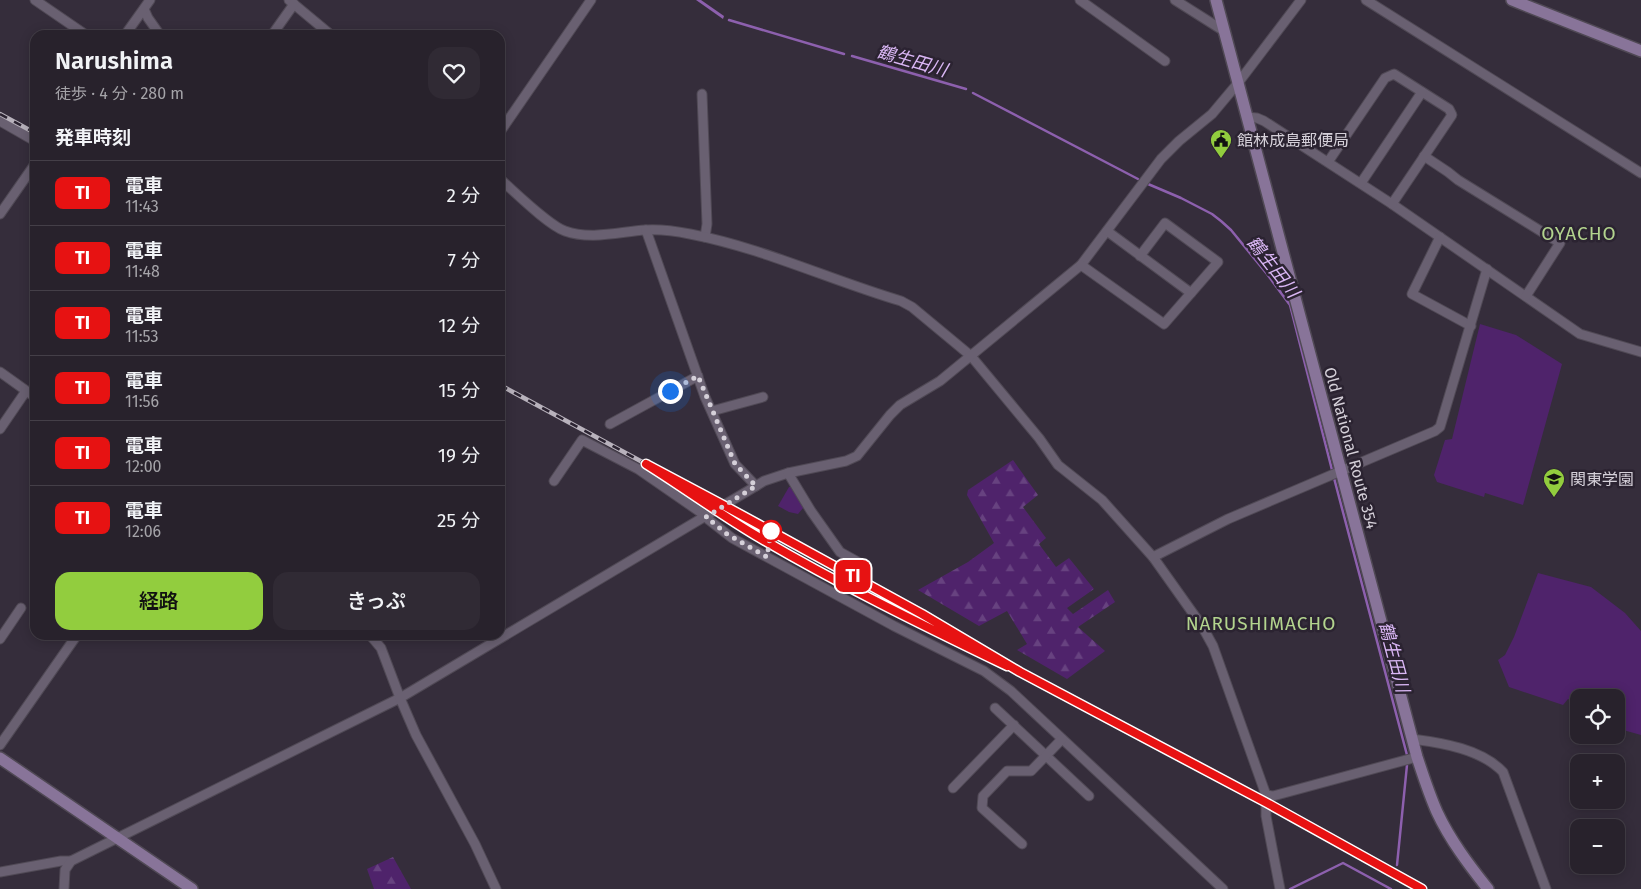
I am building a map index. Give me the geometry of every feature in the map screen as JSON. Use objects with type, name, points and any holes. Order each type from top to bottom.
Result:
[{"type":"street","points":[[35,0],[79,30]]},
{"type":"street","points":[[129,30],[150,0]]},
{"type":"street","points":[[505,125],[591,0]]},
{"type":"street","points":[[1080,0],[1165,61]]},
{"type":"street","points":[[1175,0],[1224,31]]},
{"type":"street","name":"Old National Route 354","points":[[1216,0],[1417,757],[1445,827],[1462,855],[1488,889]]},
{"type":"street","points":[[505,636],[764,481],[788,473],[846,461],[857,456],[900,405],[940,381],[1081,265],[1161,159],[1179,141],[1212,114],[1301,0]]},
{"type":"street","points":[[1366,0],[1641,173]]},
{"type":"street","points":[[1512,0],[1641,51]]},
{"type":"street","points":[[275,30],[292,2],[325,30]]},
{"type":"street","points":[[144,9],[156,30]]},
{"type":"street","points":[[1328,162],[1385,78],[1394,74],[1449,108],[1452,116],[1392,204]]},
{"type":"street","points":[[1360,183],[1422,92]]},
{"type":"street","points":[[702,94],[707,224],[705,237]]},
{"type":"street","points":[[1247,118],[1257,118],[1264,121],[1328,162],[1580,334],[1641,352]]},
{"type":"street","points":[[0,121],[30,138]]},
{"type":"street","points":[[1424,156],[1458,180],[1560,244],[1526,296]]},
{"type":"street","points":[[0,214],[30,171]]},
{"type":"street","points":[[505,183],[549,221],[563,230],[577,235],[598,235],[646,230],[676,232],[705,237],[796,264],[900,301],[912,308],[971,356],[1039,438],[1058,466],[1102,500],[1153,557],[1202,626],[1213,646],[1266,795],[1266,816],[1280,889]]},
{"type":"street","points":[[1081,265],[1164,324],[1218,262],[1165,223],[1140,256]]},
{"type":"street","points":[[646,230],[712,411],[735,464],[756,486]]},
{"type":"street","points":[[1107,232],[1192,293]]},
{"type":"street","points":[[1440,237],[1412,294],[1471,326]]},
{"type":"street","points":[[1153,557],[1228,519],[1435,432],[1440,427],[1487,269]]},
{"type":"street","points":[[0,372],[30,393]]},
{"type":"street","points":[[610,424],[698,376]]},
{"type":"street","points":[[0,429],[26,390]]},
{"type":"street","points":[[712,411],[764,398]]},
{"type":"street","points":[[554,481],[582,440],[638,469],[703,514],[727,534],[784,567],[894,626],[984,671],[1012,691],[1223,889]]},
{"type":"street","points":[[788,473],[811,511],[840,552],[868,567]]},
{"type":"street","points":[[0,639],[21,608]]},
{"type":"street","points":[[0,745],[74,640]]},
{"type":"street","points":[[374,640],[381,648],[416,735],[475,844],[496,889]]},
{"type":"street","points":[[64,889],[65,870],[71,861],[400,698],[498,640]]},
{"type":"street","points":[[996,708],[1089,796]]},
{"type":"street","points":[[953,788],[1014,725]]},
{"type":"street","points":[[1022,844],[982,808],[983,796],[1007,771],[1031,771],[1062,739]]},
{"type":"street","points":[[1412,739],[1443,743],[1494,762],[1503,772],[1546,889]]},
{"type":"street","points":[[1266,795],[1273,796],[1417,757]]},
{"type":"street","points":[[0,758],[192,889]]},
{"type":"street","points":[[0,872],[61,860],[71,861]]},
{"type":"green space","points":[[1480,324],[1516,335],[1562,364],[1523,505],[1485,493],[1484,497],[1437,482],[1434,475],[1445,440],[1452,439]]},
{"type":"green space","points":[[1013,460],[1038,495],[1023,507],[1046,538],[1039,544],[1056,567],[1069,558],[1094,589],[1067,608],[1073,614],[1108,590],[1115,602],[1078,627],[1105,651],[1067,679],[1017,650],[1027,644],[1007,611],[979,626],[918,590],[968,562],[994,543],[967,495],[968,490]]},
{"type":"green space","points":[[789,487],[791,487],[804,507],[798,514],[778,506]]},
{"type":"green space","points":[[1538,573],[1591,587],[1625,613],[1641,631],[1641,735],[1625,731],[1625,689],[1570,689],[1570,700],[1568,699],[1563,705],[1509,687],[1498,660],[1505,655],[1514,637]]},
{"type":"green space","points":[[393,857],[411,889],[374,889],[367,869]]},
{"type":"shaded area","points":[[696,0],[701,0],[724,16],[723,19]]},
{"type":"waterway","name":"鶴生田川","points":[[729,20],[844,54]]},
{"type":"waterway","name":"鶴生田川","points":[[852,56],[966,89]]},
{"type":"waterway","name":"鶴生田川","points":[[973,93],[1138,179]]},
{"type":"waterway","name":"鶴生田川","points":[[1148,184],[1181,198],[1212,214],[1221,221],[1231,230],[1290,305],[1332,470]]},
{"type":"waterway","name":"鶴生田川","points":[[1334,478],[1407,755]]},
{"type":"waterway","name":"鶴生田川","points":[[1397,865],[1407,765]]},
{"type":"waterway","name":"鶴生田川","points":[[1290,889],[1343,863],[1391,889]]},
{"type":"railway","points":[[0,114],[30,130]]},
{"type":"railway","points":[[505,388],[646,464],[734,522],[779,548],[889,608],[1061,693],[1267,803],[1422,889]]},
{"type":"railway","points":[[702,493],[958,635]]},
{"type":"train","name":"TI","points":[[1007,666],[890,608],[779,548],[734,522],[646,464],[922,614],[1020,672],[1267,803],[1422,889]]},
{"type":"place","name":"館林成島郵便局","points":[[1221,159]]},
{"type":"place","name":"関東学園","points":[[1554,498]]},
{"type":"district","name":"OYACHO","points":[[1579,233]]},
{"type":"district","name":"NARUSHIMACHO","points":[[1261,623]]},
{"type":"route","points":[[670,391],[698,376],[735,464],[756,486],[706,517],[727,534],[767,557],[771,531]]}]
